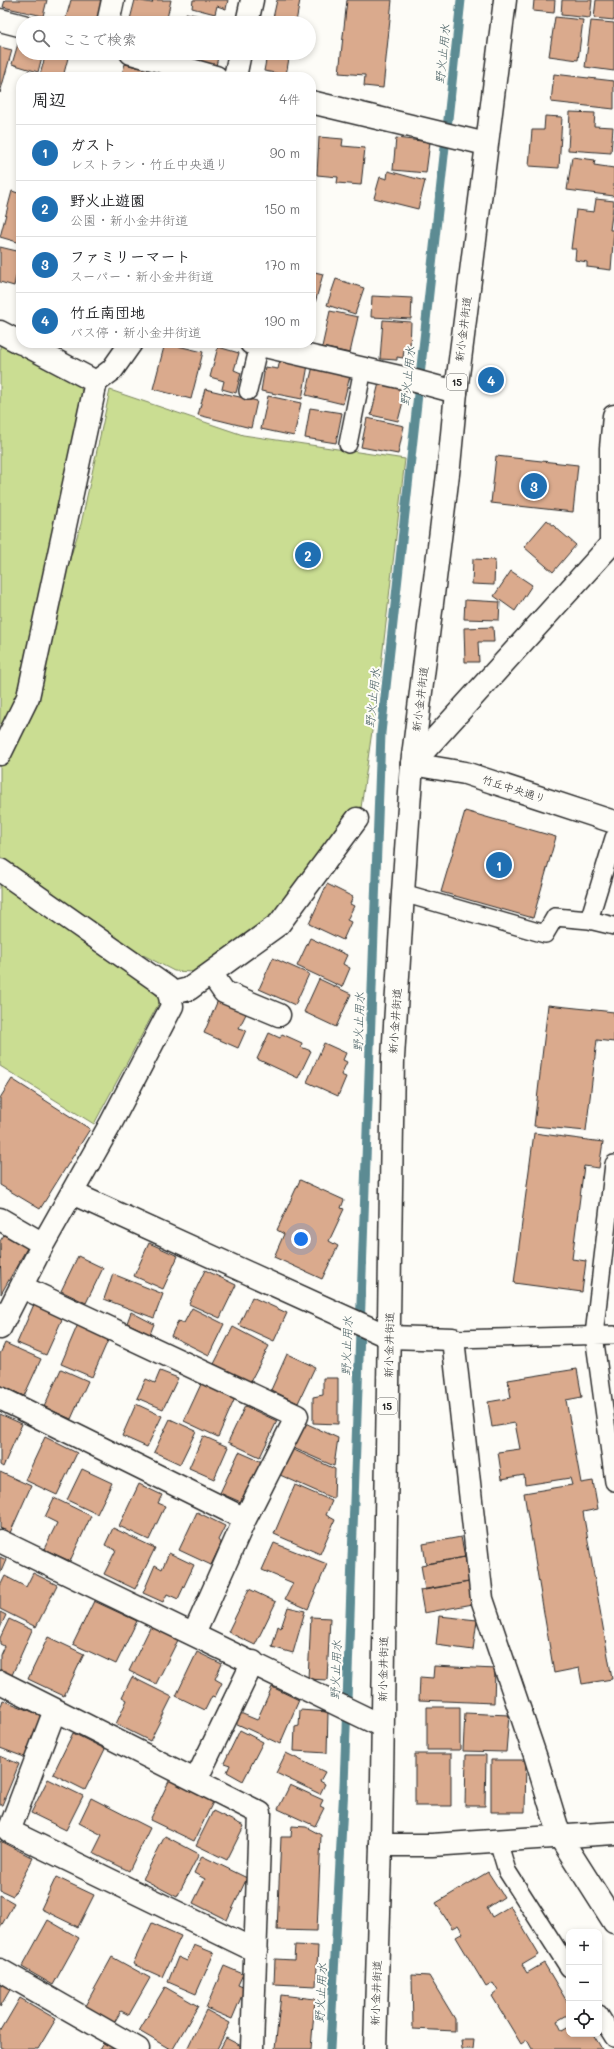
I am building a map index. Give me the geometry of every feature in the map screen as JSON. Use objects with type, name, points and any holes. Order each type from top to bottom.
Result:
[{"type":"street","points":[[110,16],[113,0]]},
{"type":"street","points":[[249,16],[252,0]]},
{"type":"street","name":"新小金井街道","points":[[374,2049],[381,1845],[393,1058],[403,893],[412,764],[486,144],[505,0]]},
{"type":"street","points":[[0,20],[16,24]]},
{"type":"street","points":[[156,60],[198,72]]},
{"type":"street","points":[[236,72],[239,60]]},
{"type":"street","points":[[316,103],[486,144]]},
{"type":"street","points":[[0,332],[16,340]]},
{"type":"street","points":[[31,348],[96,382]]},
{"type":"street","points":[[0,754],[28,697],[96,382],[112,370],[127,348]]},
{"type":"street","points":[[272,348],[408,379],[456,392]]},
{"type":"street","points":[[412,764],[612,543],[611,448],[614,416]]},
{"type":"street","name":"竹丘中央通り","points":[[412,764],[465,773],[614,822]]},
{"type":"street","points":[[169,994],[189,989],[279,924],[357,819]]},
{"type":"street","points":[[0,870],[168,988],[172,1006],[110,1125],[43,1244],[0,1328]]},
{"type":"street","points":[[211,973],[224,992],[279,1015]]},
{"type":"street","points":[[72,1193],[389,1337],[454,1339],[482,1599],[536,1758],[560,1837],[614,1922]]},
{"type":"street","points":[[0,1219],[43,1244]]},
{"type":"street","points":[[22,1287],[297,1416],[245,1519],[194,1634]]},
{"type":"street","points":[[0,1398],[245,1519]]},
{"type":"street","points":[[0,1541],[253,1662],[343,1708],[382,1726]]},
{"type":"street","points":[[196,1780],[253,1662]]},
{"type":"street","points":[[0,1682],[260,1813],[252,2049]]},
{"type":"street","points":[[55,1710],[9,1831],[256,1951]]},
{"type":"street","points":[[381,1845],[498,1841],[614,1833]]},
{"type":"street","points":[[0,1970],[138,2049]]},
{"type":"lane","points":[[248,391],[254,348]]},
{"type":"lane","points":[[348,444],[363,369]]},
{"type":"lane","points":[[589,920],[614,838]]},
{"type":"lane","points":[[403,893],[545,934],[555,917],[589,920],[614,926]]},
{"type":"lane","points":[[614,1164],[594,1335],[614,1482]]},
{"type":"lane","points":[[454,1339],[614,1335]]},
{"type":"lane","points":[[498,1841],[507,1871],[567,1965]]},
{"type":"lane","points":[[602,2019],[614,2038]]},
{"type":"green space","points":[[0,345],[79,385],[85,397],[41,649],[81,524],[110,390],[243,435],[405,459],[380,675],[361,808],[353,808],[273,915],[193,972],[174,971],[64,914],[161,999],[94,1124],[0,1066]]},
{"type":"building","points":[[5,0],[47,0],[43,16],[3,7]]},
{"type":"building","points":[[71,0],[102,0],[98,16],[66,16]]},
{"type":"building","points":[[135,0],[152,3],[153,0],[171,0],[168,16],[131,16]]},
{"type":"building","points":[[193,0],[228,0],[226,9],[217,6],[215,14],[192,8]]},
{"type":"building","points":[[277,0],[300,0],[297,16],[273,16]]},
{"type":"building","points":[[347,0],[392,0],[383,88],[364,86],[365,75],[339,73]]},
{"type":"building","points":[[534,0],[555,0],[554,13],[533,11]]},
{"type":"building","points":[[562,0],[592,0],[590,18],[561,15]]},
{"type":"building","points":[[596,0],[614,0],[614,20],[594,18]]},
{"type":"building","points":[[186,13],[200,16],[185,16]]},
{"type":"building","points":[[555,17],[583,20],[578,60],[549,56]]},
{"type":"building","points":[[591,21],[614,23],[614,71],[585,67]]},
{"type":"building","points":[[0,47],[12,50],[0,93]]},
{"type":"building","points":[[16,50],[16,60],[41,60],[38,72],[12,64]]},
{"type":"building","points":[[44,60],[67,60],[64,72],[41,72]]},
{"type":"building","points":[[193,60],[217,60],[216,66]]},
{"type":"building","points":[[266,60],[289,60],[287,72],[264,71]]},
{"type":"building","points":[[125,64],[156,72],[123,72]]},
{"type":"building","points":[[554,74],[614,81],[614,109],[551,102]]},
{"type":"building","points":[[570,112],[595,113],[594,126],[613,127],[611,153],[568,150]]},
{"type":"building","points":[[545,116],[562,117],[559,168],[529,166],[532,130],[544,130]]},
{"type":"building","points":[[319,137],[343,139],[342,146],[365,148],[361,185],[337,183],[338,177],[317,175]]},
{"type":"building","points":[[396,138],[430,142],[426,173],[393,170]]},
{"type":"building","points":[[572,157],[595,160],[594,165],[614,168],[614,196],[567,190]]},
{"type":"building","points":[[388,171],[425,181],[418,209],[374,198],[380,177],[387,179]]},
{"type":"building","points":[[12,191],[16,192],[16,242],[0,237]]},
{"type":"building","points":[[596,199],[614,201],[610,230],[614,230],[611,270],[587,267],[587,262],[575,260],[576,249],[571,249],[576,210],[594,212]]},
{"type":"building","points":[[0,247],[16,251],[16,276],[14,286],[0,282]]},
{"type":"building","points":[[316,272],[323,274],[316,299]]},
{"type":"building","points":[[336,279],[364,288],[355,314],[327,305]]},
{"type":"building","points":[[372,296],[412,298],[411,319],[371,317]]},
{"type":"building","points":[[330,311],[358,317],[350,353],[322,347]]},
{"type":"building","points":[[383,320],[411,322],[410,349],[404,349],[403,358],[397,357],[397,360],[380,359]]},
{"type":"building","points":[[164,348],[186,348],[203,352],[191,399],[153,389]]},
{"type":"building","points":[[218,348],[239,353],[234,370],[241,373],[236,393],[222,389],[224,381],[210,377]]},
{"type":"building","points":[[280,360],[308,365],[302,399],[261,391],[265,367],[278,369]]},
{"type":"building","points":[[313,366],[350,376],[343,404],[306,395]]},
{"type":"building","points":[[379,383],[406,390],[398,421],[371,415]]},
{"type":"building","points":[[205,389],[257,401],[251,428],[198,415]]},
{"type":"building","points":[[268,396],[301,403],[294,436],[261,429]]},
{"type":"building","points":[[310,408],[342,413],[336,443],[305,438]]},
{"type":"building","points":[[367,418],[404,426],[398,454],[361,447]]},
{"type":"building","points":[[496,456],[578,465],[573,512],[491,503]]},
{"type":"building","points":[[547,520],[576,545],[553,572],[524,547]]},
{"type":"building","points":[[473,559],[495,560],[494,585],[472,584]]},
{"type":"building","points":[[511,571],[532,585],[515,611],[494,596]]},
{"type":"building","points":[[465,600],[500,602],[499,620],[464,619]]},
{"type":"building","points":[[493,627],[494,642],[478,642],[479,662],[465,662],[464,628]]},
{"type":"building","points":[[465,811],[556,837],[533,918],[441,892]]},
{"type":"building","points":[[327,884],[353,897],[350,904],[354,906],[347,920],[351,922],[343,940],[309,924]]},
{"type":"building","points":[[310,938],[347,955],[343,964],[350,968],[342,987],[297,966]]},
{"type":"building","points":[[273,958],[309,974],[295,1005],[259,989]]},
{"type":"building","points":[[319,979],[351,994],[336,1027],[304,1012]]},
{"type":"building","points":[[218,1000],[247,1012],[239,1028],[246,1030],[238,1048],[204,1033]]},
{"type":"building","points":[[548,1005],[614,1012],[614,1042],[597,1040],[586,1131],[534,1126]]},
{"type":"building","points":[[269,1033],[280,1038],[282,1034],[302,1043],[301,1047],[311,1051],[298,1078],[257,1059]]},
{"type":"building","points":[[324,1043],[346,1053],[343,1060],[347,1062],[341,1075],[346,1077],[338,1096],[307,1082]]},
{"type":"building","points":[[12,1079],[90,1129],[40,1209],[0,1185],[0,1098]]},
{"type":"building","points":[[534,1133],[603,1142],[599,1168],[584,1166],[572,1259],[586,1261],[582,1292],[514,1283]]},
{"type":"building","points":[[300,1180],[344,1200],[341,1208],[344,1209],[329,1241],[338,1246],[322,1279],[274,1257],[284,1234],[277,1230]]},
{"type":"building","points":[[4,1235],[27,1248],[1,1294],[0,1241]]},
{"type":"building","points":[[149,1243],[178,1256],[163,1289],[134,1276]]},
{"type":"building","points":[[78,1256],[103,1268],[86,1303],[61,1291]]},
{"type":"building","points":[[205,1270],[236,1285],[220,1318],[189,1304]]},
{"type":"building","points":[[113,1274],[163,1294],[154,1318],[104,1299]]},
{"type":"building","points":[[252,1297],[287,1313],[274,1341],[239,1325]]},
{"type":"building","points":[[35,1302],[64,1315],[46,1355],[17,1343]]},
{"type":"building","points":[[192,1308],[224,1324],[209,1355],[171,1336],[178,1321],[184,1323]]},
{"type":"building","points":[[131,1312],[154,1324],[150,1334],[127,1323]]},
{"type":"building","points":[[78,1324],[109,1338],[92,1377],[61,1364]]},
{"type":"building","points":[[233,1327],[269,1346],[250,1382],[214,1364]]},
{"type":"building","points":[[5,1343],[41,1359],[24,1396],[0,1385],[0,1354]]},
{"type":"building","points":[[287,1354],[315,1367],[298,1403],[271,1390]]},
{"type":"building","points":[[61,1369],[88,1381],[71,1419],[44,1407]]},
{"type":"building","points":[[577,1369],[582,1397],[566,1400],[581,1483],[593,1481],[598,1509],[583,1512],[612,1679],[582,1684],[579,1668],[554,1673],[524,1493],[572,1485],[570,1478],[525,1485],[524,1475],[502,1479],[498,1452],[520,1449],[515,1423],[492,1427],[488,1402],[511,1398],[508,1380]]},
{"type":"building","points":[[160,1371],[178,1378],[163,1409],[137,1398],[146,1379],[155,1383]]},
{"type":"building","points":[[323,1378],[338,1378],[338,1424],[313,1423],[313,1397],[323,1395]]},
{"type":"building","points":[[202,1382],[235,1398],[218,1437],[184,1421]]},
{"type":"building","points":[[136,1404],[162,1416],[147,1447],[122,1436]]},
{"type":"building","points":[[245,1406],[277,1421],[260,1457],[228,1442]]},
{"type":"building","points":[[0,1414],[22,1424],[3,1467],[0,1465]]},
{"type":"building","points":[[170,1419],[196,1431],[180,1464],[154,1452]]},
{"type":"building","points":[[303,1422],[338,1438],[334,1466],[291,1447]]},
{"type":"building","points":[[203,1436],[228,1447],[214,1479],[189,1468]]},
{"type":"building","points":[[45,1437],[77,1453],[57,1495],[25,1480]]},
{"type":"building","points":[[292,1449],[335,1469],[334,1499],[280,1475]]},
{"type":"building","points":[[239,1452],[262,1462],[243,1503],[220,1493]]},
{"type":"building","points":[[82,1469],[112,1483],[97,1514],[67,1500]]},
{"type":"building","points":[[0,1472],[31,1486],[10,1533],[0,1528]]},
{"type":"building","points":[[139,1484],[162,1495],[158,1503],[165,1506],[149,1540],[119,1526]]},
{"type":"building","points":[[295,1485],[332,1501],[326,1515],[335,1520],[320,1554],[274,1534]]},
{"type":"building","points":[[54,1498],[91,1516],[70,1561],[44,1549],[57,1523],[45,1517]]},
{"type":"building","points":[[197,1512],[225,1526],[218,1540],[221,1544],[211,1565],[179,1550]]},
{"type":"building","points":[[113,1528],[155,1548],[135,1589],[104,1574],[116,1550],[105,1545]]},
{"type":"building","points":[[461,1537],[465,1557],[426,1564],[423,1544]]},
{"type":"building","points":[[274,1543],[327,1564],[308,1609],[285,1599],[293,1583],[262,1570]]},
{"type":"building","points":[[169,1553],[194,1565],[178,1599],[167,1594],[163,1602],[143,1593],[155,1565],[162,1569]]},
{"type":"building","points":[[0,1557],[6,1560],[0,1574]]},
{"type":"building","points":[[465,1557],[469,1582],[425,1590],[421,1565]]},
{"type":"building","points":[[33,1573],[57,1585],[36,1627],[0,1609],[0,1586],[5,1576],[26,1587]]},
{"type":"building","points":[[469,1582],[473,1604],[424,1613],[420,1590]]},
{"type":"building","points":[[249,1589],[276,1602],[255,1645],[228,1632]]},
{"type":"building","points":[[94,1601],[137,1621],[116,1664],[73,1644]]},
{"type":"building","points":[[288,1607],[305,1611],[293,1653],[272,1647],[278,1626],[281,1628]]},
{"type":"building","points":[[0,1612],[6,1615],[0,1628]]},
{"type":"building","points":[[439,1616],[477,1620],[473,1650],[436,1645]]},
{"type":"building","points":[[311,1617],[330,1618],[327,1680],[308,1679]]},
{"type":"building","points":[[9,1619],[32,1630],[12,1675],[0,1670],[0,1655],[4,1646],[0,1644],[0,1638]]},
{"type":"building","points":[[151,1626],[178,1640],[156,1684],[129,1671]]},
{"type":"building","points":[[48,1637],[84,1654],[64,1696],[28,1679]]},
{"type":"building","points":[[197,1652],[222,1664],[215,1679],[222,1683],[215,1697],[212,1696],[205,1710],[176,1696]]},
{"type":"building","points":[[434,1666],[495,1669],[494,1703],[419,1700],[420,1677],[433,1678]]},
{"type":"building","points":[[132,1677],[172,1697],[150,1741],[116,1724],[127,1700],[122,1697]]},
{"type":"building","points":[[272,1687],[299,1700],[280,1744],[233,1722],[238,1712],[257,1720]]},
{"type":"building","points":[[3,1700],[43,1716],[27,1758],[0,1748],[0,1709]]},
{"type":"building","points":[[427,1707],[460,1707],[460,1750],[427,1750]]},
{"type":"building","points":[[300,1710],[328,1712],[327,1753],[294,1751],[295,1727],[299,1726]]},
{"type":"building","points":[[465,1713],[509,1715],[506,1752],[463,1751]]},
{"type":"building","points":[[240,1730],[263,1742],[243,1781],[227,1772],[230,1765],[224,1763]]},
{"type":"building","points":[[73,1733],[105,1749],[85,1790],[53,1774]]},
{"type":"building","points":[[286,1753],[325,1772],[320,1781],[325,1784],[320,1794],[276,1773]]},
{"type":"building","points":[[415,1754],[451,1754],[451,1806],[415,1806]]},
{"type":"building","points":[[466,1755],[486,1755],[485,1806],[465,1806]]},
{"type":"building","points":[[0,1756],[19,1764],[2,1805],[0,1805]]},
{"type":"building","points":[[491,1760],[526,1760],[525,1812],[491,1812]]},
{"type":"building","points":[[48,1779],[83,1796],[66,1830],[31,1813]]},
{"type":"building","points":[[170,1779],[214,1800],[194,1841],[150,1820]]},
{"type":"building","points":[[290,1785],[323,1800],[320,1806],[324,1808],[315,1826],[278,1809]]},
{"type":"building","points":[[91,1798],[150,1828],[129,1871],[93,1853],[102,1835],[79,1823]]},
{"type":"building","points":[[213,1811],[244,1826],[227,1860],[196,1845]]},
{"type":"building","points":[[292,1826],[306,1827],[321,1835],[317,1931],[277,1930],[281,1837],[291,1837]]},
{"type":"building","points":[[165,1836],[199,1854],[177,1897],[143,1879]]},
{"type":"building","points":[[0,1841],[33,1858],[13,1896],[0,1890]]},
{"type":"building","points":[[202,1856],[247,1878],[227,1920],[193,1903],[205,1879],[194,1873]]},
{"type":"building","points":[[488,1872],[504,1897],[487,1908],[492,1917],[510,1906],[539,1955],[522,1965],[527,1973],[544,1963],[566,2000],[566,2016],[557,2021],[562,2031],[566,2029],[566,2037],[595,2037],[602,2049],[532,2049],[527,2040],[521,2044],[492,1996],[498,1991],[493,1983],[486,1987],[456,1937],[463,1933],[458,1925],[452,1928],[436,1903]]},
{"type":"building","points":[[56,1877],[94,1895],[78,1927],[41,1909]]},
{"type":"building","points":[[0,1895],[14,1903],[0,1928]]},
{"type":"building","points":[[48,1920],[79,1938],[53,1985],[22,1967]]},
{"type":"building","points":[[152,1923],[181,1936],[162,1977],[133,1964]]},
{"type":"building","points":[[194,1945],[214,1953],[196,1994],[168,1982],[178,1957],[187,1961]]},
{"type":"building","points":[[295,1945],[318,1946],[316,1986],[274,1984],[275,1959],[294,1960]]},
{"type":"building","points":[[112,1957],[150,1978],[129,2015],[121,2011],[114,2023],[85,2006]]},
{"type":"building","points":[[224,1966],[243,1974],[238,1985],[245,1988],[232,2019],[206,2008]]},
{"type":"building","points":[[412,1975],[429,1976],[455,2019],[455,2031],[413,2029]]},
{"type":"building","points":[[0,1982],[11,1988],[0,2007]]},
{"type":"building","points":[[165,1987],[198,2006],[173,2049],[170,2049],[139,2031]]},
{"type":"building","points":[[281,1995],[315,1999],[311,2049],[275,2049]]},
{"type":"building","points":[[20,1998],[56,2019],[38,2049],[4,2049],[0,2047],[0,2032]]},
{"type":"building","points":[[206,2010],[230,2023],[217,2049],[187,2049]]},
{"type":"building","points":[[226,2038],[245,2048],[220,2049]]},
{"type":"building","points":[[461,2040],[474,2040],[473,2049],[462,2049]]},
{"type":"building","points":[[104,2041],[118,2049],[99,2049]]},
{"type":"waterway","name":"野火止用水","points":[[330,2049],[344,1786],[381,733],[461,0]]},
{"type":"place","name":"竹丘南団地","points":[[491,380]]},
{"type":"place","name":"ファミリーマート","points":[[534,486]]},
{"type":"place","name":"野火止遊園","points":[[308,555]]},
{"type":"place","name":"ガスト","points":[[499,865]]}]
